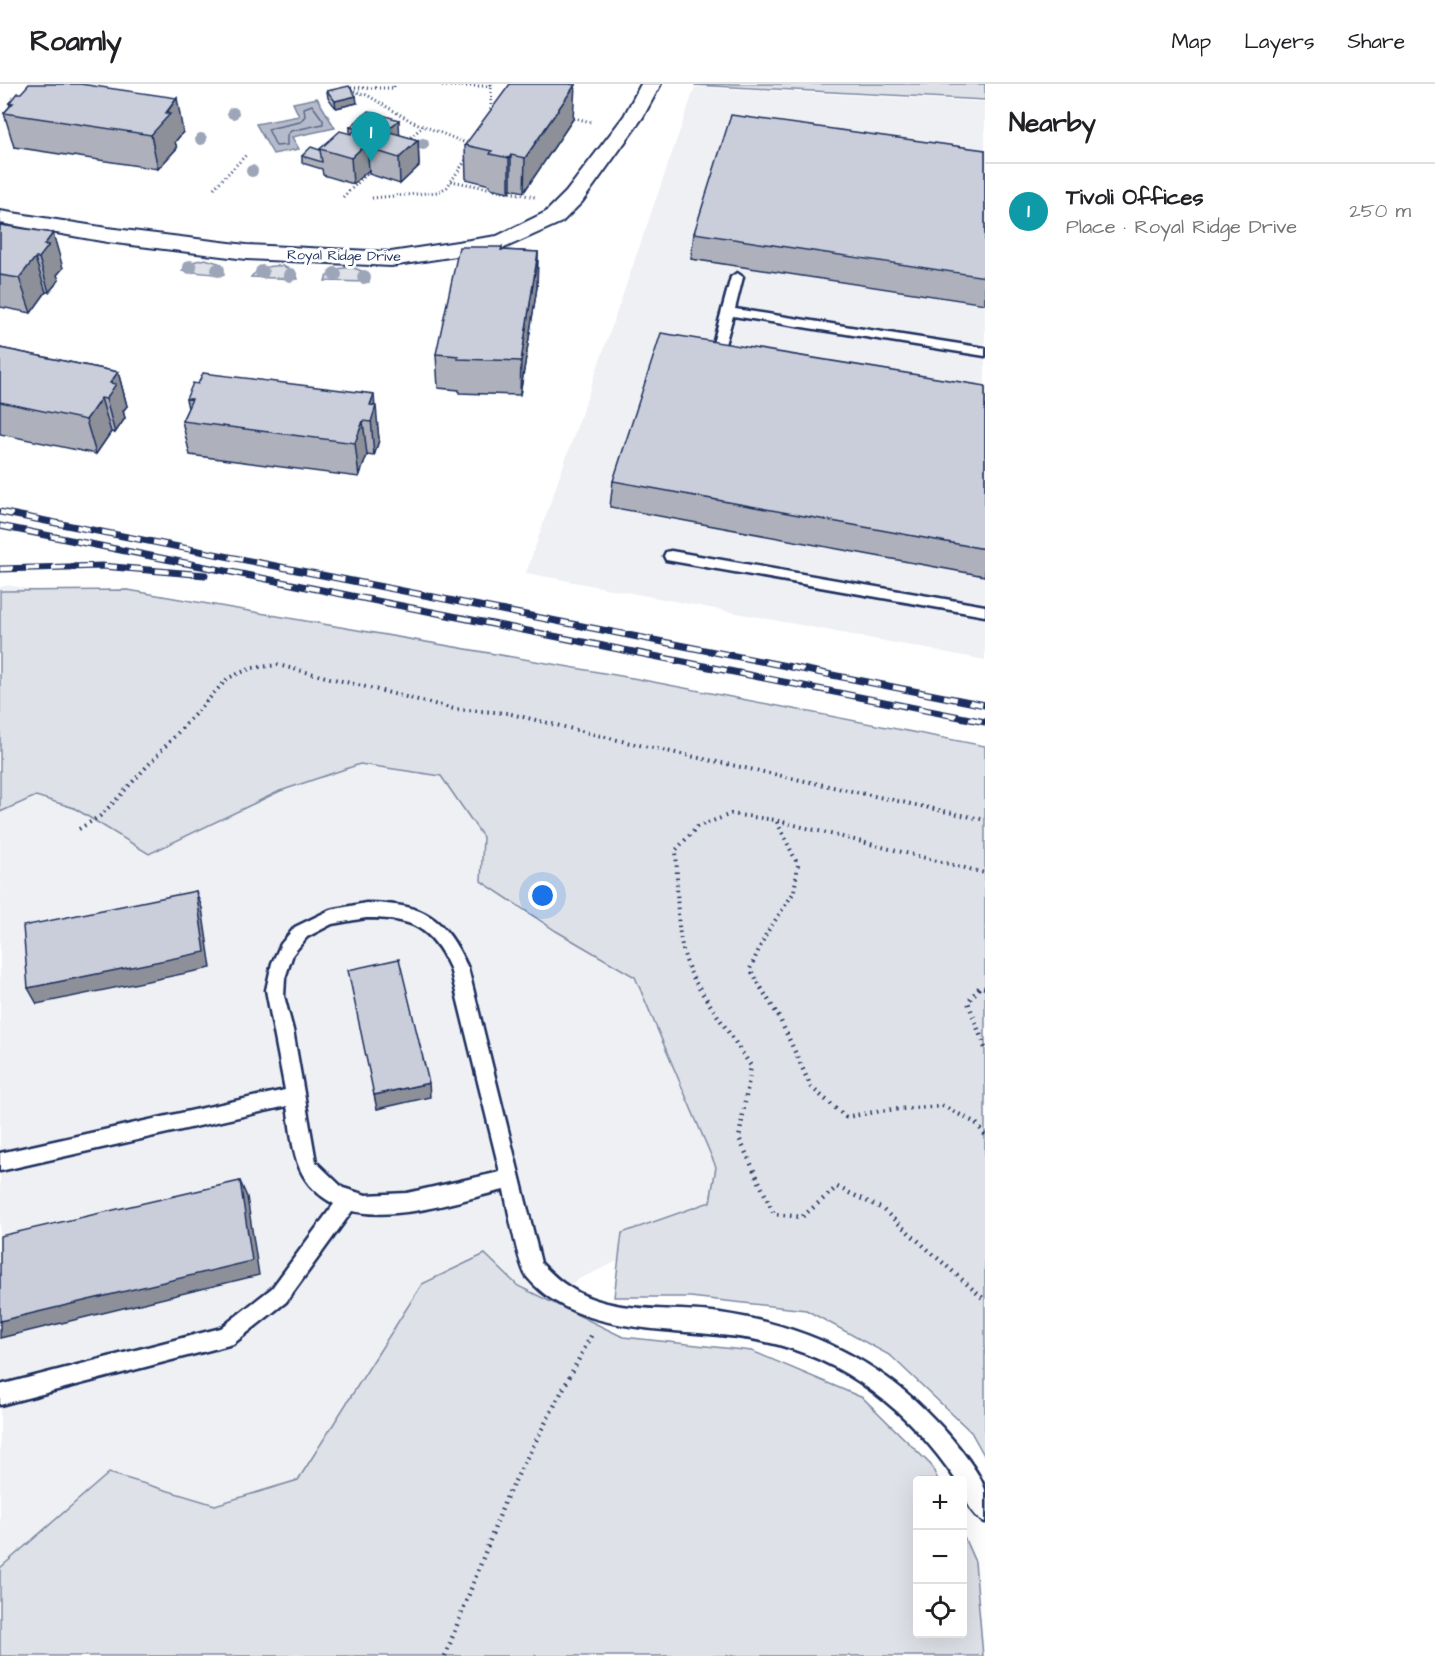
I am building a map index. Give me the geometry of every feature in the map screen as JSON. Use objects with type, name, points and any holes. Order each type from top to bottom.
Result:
[{"type":"street","name":"Royal Ridge Drive","points":[[0,217],[107,235],[230,251],[267,253],[391,259],[501,242],[554,217],[574,197],[633,117],[651,84]]},
{"type":"lane","points":[[714,362],[737,277]]},
{"type":"lane","points":[[728,312],[985,352]]},
{"type":"lane","points":[[671,556],[985,611]]},
{"type":"lane","points":[[510,1179],[404,1202],[376,1205],[348,1201],[322,1185],[307,1166],[275,985],[283,956],[300,933],[322,921],[348,913],[393,912],[416,918],[433,927],[448,944],[459,968],[533,1269],[563,1295],[603,1313],[720,1323],[758,1329],[810,1344],[860,1367],[887,1386],[929,1426],[955,1460],[985,1511]]},
{"type":"lane","points":[[0,1162],[295,1095]]},
{"type":"lane","points":[[0,1395],[226,1337],[279,1294],[348,1201]]},
{"type":"path","points":[[344,86],[394,88],[394,84]]},
{"type":"path","points":[[440,84],[440,87],[491,85],[491,115],[496,118]]},
{"type":"path","points":[[344,86],[423,126],[475,147]]},
{"type":"path","points":[[568,117],[591,122]]},
{"type":"path","points":[[406,141],[423,126]]},
{"type":"path","points":[[214,188],[246,155]]},
{"type":"path","points":[[372,198],[425,195],[438,192],[451,181],[469,155]]},
{"type":"path","points":[[343,198],[371,170]]},
{"type":"path","points":[[451,181],[535,196]]},
{"type":"path","points":[[79,829],[99,816],[116,800],[228,678],[245,669],[263,665],[278,665],[453,709],[507,713],[630,743],[985,820]]},
{"type":"path","points":[[985,873],[775,820],[731,814],[697,827],[676,850],[679,895],[678,930],[689,973],[751,1066],[739,1138],[774,1214],[802,1217],[837,1187],[881,1208],[985,1300]]},
{"type":"path","points":[[775,820],[798,865],[794,892],[766,934],[750,969],[779,1017],[811,1086],[846,1117],[886,1110],[943,1106],[976,1123],[985,1135]]},
{"type":"path","points":[[985,988],[980,987],[968,1002],[985,1048]]},
{"type":"path","points":[[445,1656],[507,1496],[603,1313]]},
{"type":"shaded area","points":[[985,84],[985,100],[695,85]]},
{"type":"shaded area","points":[[695,87],[985,102],[985,660],[526,573]]},
{"type":"shaded area","points":[[205,259],[222,264],[224,275],[182,271],[188,263]]},
{"type":"shaded area","points":[[282,266],[295,271],[298,279],[251,277],[265,267]]},
{"type":"shaded area","points":[[354,268],[367,273],[369,282],[325,281],[336,270]]},
{"type":"shaded area","points":[[8,585],[523,686],[742,1203],[575,1281],[535,1328],[402,1507],[0,1617],[0,587]]},
{"type":"shaded area","points":[[128,590],[638,679],[985,746],[985,1457],[971,1432],[891,1356],[806,1310],[690,1297],[614,1297],[622,1233],[710,1202],[716,1167],[635,977],[556,931],[481,881],[483,837],[441,776],[360,764],[280,791],[149,854],[74,808],[36,796],[0,812],[0,591]]},
{"type":"shaded area","points":[[485,1254],[518,1286],[623,1337],[752,1351],[863,1398],[931,1465],[936,1476],[913,1476],[913,1638],[967,1638],[967,1544],[975,1562],[983,1656],[0,1656],[0,1568],[109,1473],[215,1505],[298,1480],[422,1284]]},
{"type":"water","points":[[317,98],[335,128],[292,137],[299,149],[273,154],[256,124],[299,116],[293,103]]},
{"type":"building","points":[[29,84],[80,84],[177,98],[165,114],[170,114],[151,135],[4,113],[13,103],[9,103],[17,93],[21,93]]},
{"type":"building","points":[[510,84],[575,85],[525,158],[511,155],[509,158],[490,154],[492,151],[465,145]]},
{"type":"building","points":[[349,86],[356,96],[335,101],[327,91]]},
{"type":"building","points":[[369,111],[399,120],[386,131],[418,140],[399,158],[367,148],[371,145],[367,143],[351,158],[320,149],[340,131],[351,134],[356,129],[350,127]]},
{"type":"building","points":[[731,115],[985,150],[985,277],[694,233]]},
{"type":"building","points":[[311,147],[320,150],[322,162],[302,156]]},
{"type":"building","points":[[0,225],[53,233],[44,245],[49,245],[19,278],[0,275]]},
{"type":"building","points":[[459,247],[502,247],[501,250],[538,252],[521,361],[458,359],[459,356],[436,354]]},
{"type":"building","points":[[661,333],[985,386],[985,549],[613,481]]},
{"type":"building","points":[[0,348],[118,372],[110,383],[116,384],[106,399],[101,398],[86,420],[0,402]]},
{"type":"building","points":[[203,373],[374,394],[370,405],[376,406],[371,422],[363,421],[355,443],[182,421],[192,399],[186,399],[193,383],[198,384]]},
{"type":"building","points":[[196,891],[205,952],[28,988],[23,926]]},
{"type":"building","points":[[399,959],[429,1083],[374,1095],[348,970]]},
{"type":"building","points":[[240,1181],[252,1261],[0,1321],[0,1236]]},
{"type":"railway","points":[[0,512],[985,705]]},
{"type":"railway","points":[[0,526],[985,722]]},
{"type":"railway","points":[[0,569],[102,566],[205,575]]},
{"type":"place","name":"Tivoli Offices","points":[[371,162]]}]
